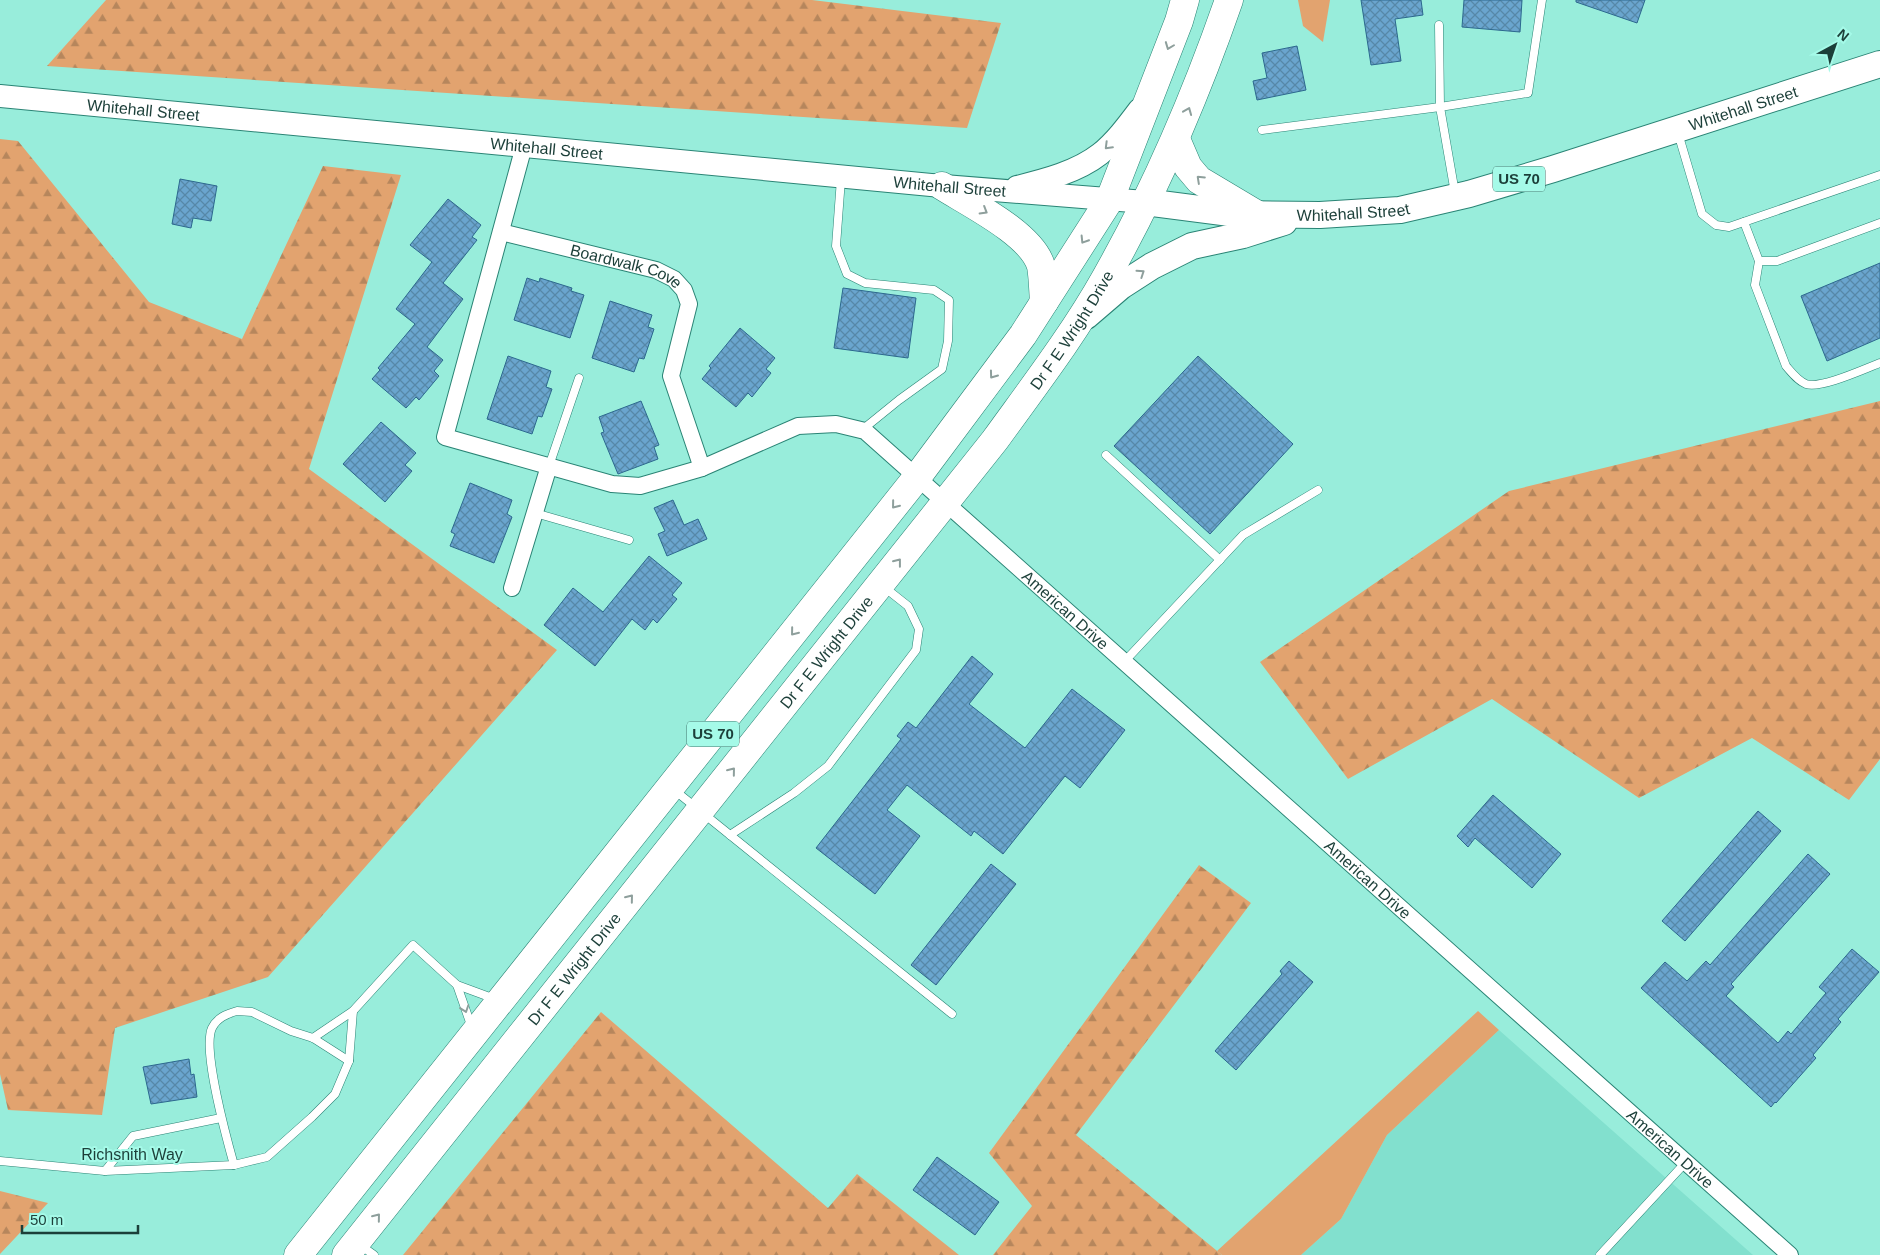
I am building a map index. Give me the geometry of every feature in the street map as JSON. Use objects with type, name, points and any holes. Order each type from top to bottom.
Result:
[{"type":"highway","name":"US 70","points":[[298,1255],[499,1000],[918,476],[1023,335],[1110,199],[1179,21],[1185,0]]},
{"type":"highway","name":"Dr F E Wright Drive","points":[[359,1251],[459,1113],[995,440],[1076,325],[1106,277],[1176,139],[1206,66],[1229,0]]},
{"type":"highway","points":[[1176,139],[1188,167],[1199,180],[1256,214]]},
{"type":"highway","points":[[942,186],[999,221],[1023,240],[1035,254],[1040,266],[1044,302]]},
{"type":"highway","points":[[459,1113],[461,1091],[505,1034],[507,1026],[499,1000]]},
{"type":"main road","name":"Whitehall Street","points":[[1145,202],[1238,214],[1307,215],[1400,210],[1456,197],[1553,169],[1880,64]]},
{"type":"main road","points":[[1076,325],[1121,286],[1152,266],[1192,246],[1243,235],[1307,215]]},
{"type":"street","name":"Whitehall Street","points":[[0,96],[841,177],[1145,202]]},
{"type":"street","points":[[1003,191],[1037,182],[1078,167],[1100,154],[1123,132],[1150,96]]},
{"type":"street","points":[[524,146],[445,436],[612,484],[640,486],[702,468],[798,426],[836,424],[862,430],[918,476],[946,502]]},
{"type":"street","name":"Boardwalk Cove","points":[[501,232],[656,270],[674,279],[684,290],[689,304],[671,376],[702,468]]},
{"type":"street","points":[[512,588],[549,466]]},
{"type":"street","name":"American Drive","points":[[946,502],[1790,1255]]},
{"type":"lane","points":[[1262,130],[1528,94],[1542,0]]},
{"type":"lane","points":[[1439,24],[1440,107],[1456,197]]},
{"type":"lane","points":[[1676,129],[1702,214],[1716,225],[1729,227],[1880,176]]},
{"type":"lane","points":[[841,177],[836,246],[847,274],[865,284],[934,290],[949,300],[948,341],[942,369],[862,430]]},
{"type":"lane","points":[[1744,222],[1758,261],[1755,284],[1786,366],[1796,377],[1806,384],[1818,385],[1880,363]]},
{"type":"lane","points":[[1758,261],[1777,261],[1880,223]]},
{"type":"lane","points":[[549,466],[579,378]]},
{"type":"lane","points":[[1106,455],[1220,560]]},
{"type":"lane","points":[[1125,662],[1243,535],[1318,490]]},
{"type":"lane","points":[[535,513],[630,540]]},
{"type":"lane","points":[[730,835],[794,793],[828,766],[916,650],[918,629],[908,606],[881,584]]},
{"type":"lane","points":[[670,787],[952,1014]]},
{"type":"lane","points":[[313,1038],[353,1011],[413,946],[457,985],[499,1000]]},
{"type":"lane","points":[[457,985],[474,1033]]},
{"type":"lane","points":[[234,1165],[221,1118],[209,1047],[212,1029],[223,1015],[237,1011],[252,1012],[291,1031],[313,1038],[348,1061]]},
{"type":"lane","name":"Richsnith Way","points":[[0,1161],[105,1171],[234,1165],[267,1156],[335,1094],[348,1061],[353,1011]]},
{"type":"lane","points":[[105,1171],[133,1136],[221,1118]]},
{"type":"lane","points":[[1600,1255],[1686,1162]]},
{"type":"shaded area","points":[[1499,1030],[1753,1255],[1301,1255],[1341,1219],[1387,1135]]},
{"type":"green space","points":[[106,0],[812,0],[1001,23],[967,128],[47,66]]},
{"type":"green space","points":[[1298,0],[1330,0],[1323,42],[1303,26]]},
{"type":"green space","points":[[0,139],[18,141],[149,302],[242,339],[323,166],[401,175],[309,469],[557,650],[268,977],[115,1028],[102,1115],[8,1110],[0,1074]]},
{"type":"green space","points":[[1880,401],[1880,759],[1849,800],[1752,738],[1639,798],[1492,699],[1348,779],[1260,662],[1509,491]]},
{"type":"green space","points":[[1199,865],[1251,903],[1076,1135],[1222,1255],[993,1255],[1032,1206],[989,1153]]},
{"type":"green space","points":[[1478,1011],[1499,1030],[1387,1135],[1341,1219],[1301,1255],[1222,1255],[1217,1251]]},
{"type":"green space","points":[[601,1012],[828,1208],[857,1174],[959,1255],[403,1255]]},
{"type":"green space","points":[[0,1191],[48,1203],[0,1254]]},
{"type":"building","points":[[1361,0],[1421,0],[1423,15],[1395,19],[1401,61],[1371,65]]},
{"type":"building","points":[[1464,0],[1522,0],[1520,32],[1462,27]]},
{"type":"building","points":[[1576,0],[1645,0],[1637,23],[1576,2]]},
{"type":"building","points":[[1297,46],[1306,90],[1257,100],[1253,81],[1267,78],[1262,53]]},
{"type":"building","points":[[180,179],[217,186],[211,221],[193,218],[191,228],[172,224]]},
{"type":"building","points":[[448,199],[481,225],[472,237],[477,240],[443,283],[463,299],[427,347],[443,360],[434,371],[439,376],[419,400],[416,397],[406,408],[372,379],[380,370],[378,368],[415,324],[396,309],[432,262],[410,245]]},
{"type":"building","points":[[1880,263],[1880,338],[1827,361],[1801,296]]},
{"type":"building","points":[[527,278],[539,282],[540,278],[572,288],[571,291],[584,295],[570,338],[514,320]]},
{"type":"building","points":[[843,288],[916,298],[908,358],[834,348]]},
{"type":"building","points":[[610,301],[652,315],[648,327],[654,329],[644,359],[639,358],[634,372],[592,358]]},
{"type":"building","points":[[740,328],[775,358],[766,369],[771,373],[752,397],[748,393],[736,407],[702,379],[711,368],[709,366]]},
{"type":"building","points":[[508,356],[551,371],[546,387],[552,389],[542,417],[538,416],[532,434],[487,419]]},
{"type":"building","points":[[1198,356],[1293,444],[1210,534],[1114,446]]},
{"type":"building","points":[[641,401],[659,445],[654,447],[658,459],[618,474],[601,433],[604,432],[599,417]]},
{"type":"building","points":[[381,422],[416,453],[405,465],[412,471],[385,502],[343,464]]},
{"type":"building","points":[[470,483],[512,500],[507,514],[512,517],[494,563],[450,546],[455,534],[451,532]]},
{"type":"building","points":[[673,500],[684,525],[698,519],[707,539],[667,556],[658,534],[665,531],[654,508]]},
{"type":"building","points":[[649,556],[682,583],[672,595],[677,599],[657,623],[653,619],[645,630],[632,619],[595,666],[544,625],[573,588],[603,612]]},
{"type":"building","points":[[972,656],[993,674],[969,704],[1025,748],[1072,689],[1125,730],[1080,788],[1065,776],[1003,854],[974,831],[971,836],[907,785],[887,810],[920,836],[875,894],[816,848],[901,739],[897,736],[908,722],[916,728]]},
{"type":"building","points":[[1493,795],[1561,854],[1532,888],[1475,838],[1468,847],[1457,836]]},
{"type":"building","points":[[1758,811],[1781,831],[1685,941],[1662,921]]},
{"type":"building","points":[[1808,854],[1830,874],[1731,984],[1734,987],[1726,996],[1778,1043],[1788,1031],[1791,1034],[1826,993],[1819,987],[1852,949],[1879,972],[1838,1019],[1841,1022],[1813,1055],[1816,1058],[1771,1107],[1641,988],[1665,962],[1687,981],[1706,961],[1710,965]]},
{"type":"building","points":[[991,864],[1016,884],[936,985],[911,965]]},
{"type":"building","points":[[1289,961],[1313,982],[1236,1070],[1215,1051],[1282,974],[1280,971]]},
{"type":"building","points":[[189,1059],[191,1075],[194,1074],[197,1097],[151,1104],[143,1067]]},
{"type":"building","points":[[937,1157],[999,1202],[975,1235],[913,1190]]}]
